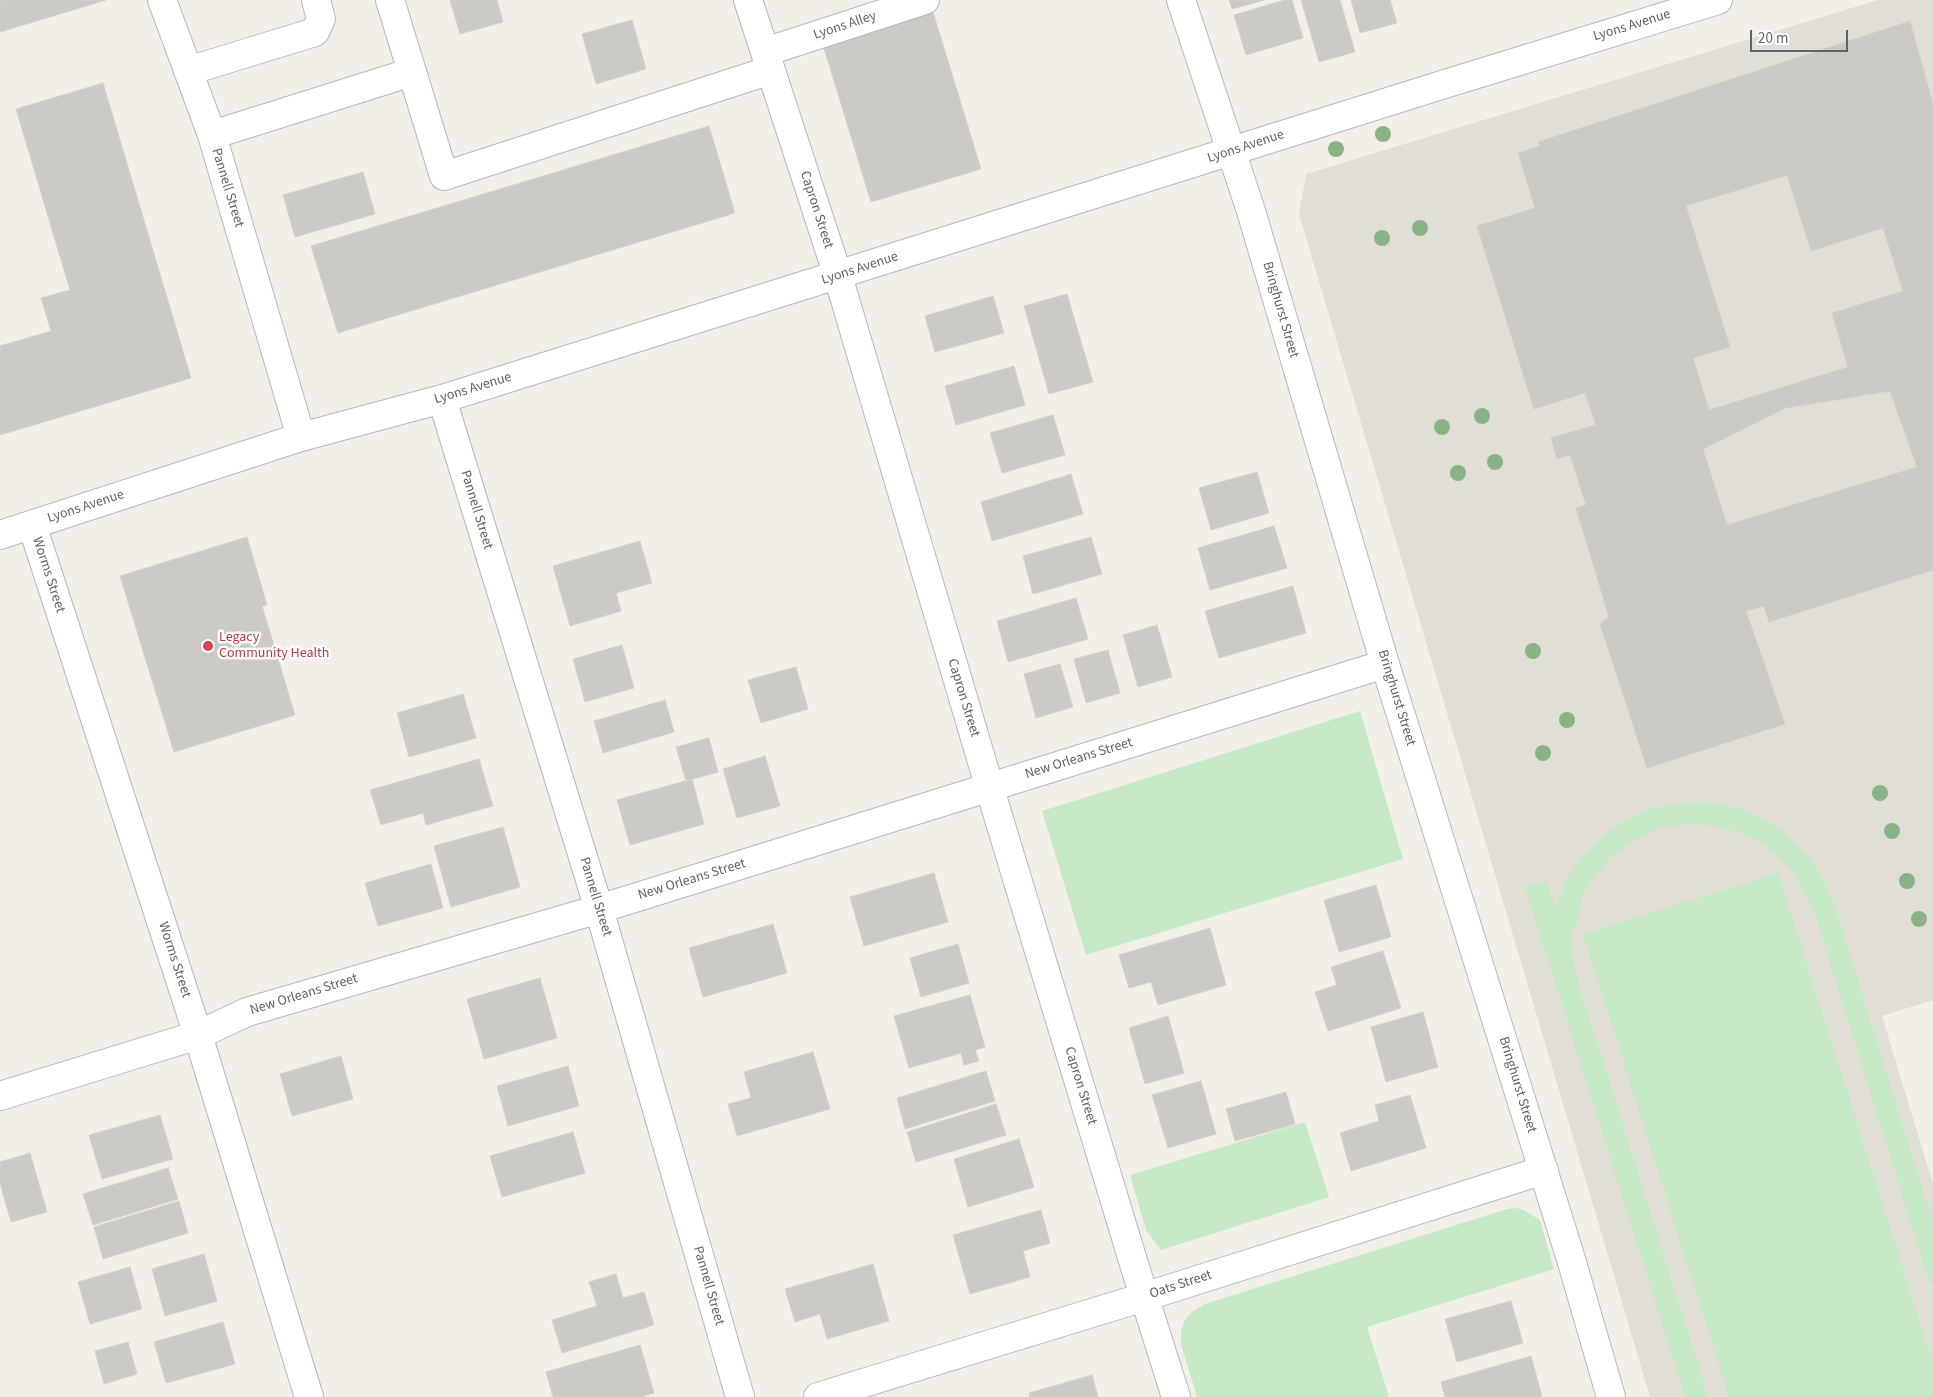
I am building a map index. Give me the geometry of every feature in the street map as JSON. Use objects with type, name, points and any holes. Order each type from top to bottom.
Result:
[{"type":"street","name":"Pannell Street","points":[[162,0],[212,135],[301,437]]},
{"type":"street","points":[[188,71],[315,32],[321,19],[316,0]]},
{"type":"street","points":[[212,135],[412,72],[390,0]]},
{"type":"street","name":"Capron Street","points":[[748,0],[838,276],[990,787],[1176,1397]]},
{"type":"street","name":"Lyons Alley","points":[[412,72],[444,176],[768,61],[925,0]]},
{"type":"street","name":"Bringhurst Street","points":[[1180,0],[1251,211],[1385,664],[1544,1170],[1611,1397]]},
{"type":"street","name":"Lyons Avenue","points":[[0,535],[301,437],[442,399],[1718,0]]},
{"type":"street","name":"Pannell Street","points":[[442,399],[598,909],[740,1397]]},
{"type":"street","name":"Worms Street","points":[[32,525],[198,1035],[309,1397]]},
{"type":"street","name":"New Orleans Street","points":[[0,1096],[198,1035],[247,1012],[598,909],[1385,664]]},
{"type":"street","name":"Oats Street","points":[[818,1397],[1144,1297],[1544,1170]]},
{"type":"shaded area","points":[[1878,0],[1933,0],[1933,1000],[1882,1016],[1933,1184],[1933,1397],[1650,1397],[1299,214],[1306,174]]},
{"type":"green space","points":[[1360,711],[1403,859],[1086,955],[1042,811]]},
{"type":"green space","points":[[1686,802],[1715,803],[1742,809],[1764,819],[1788,836],[1807,855],[1823,879],[1833,901],[1933,1223],[1933,1295],[1813,908],[1794,873],[1779,857],[1761,843],[1740,833],[1716,826],[1690,824],[1659,828],[1636,839],[1614,854],[1597,873],[1584,894],[1572,935],[1573,962],[1708,1397],[1685,1397],[1525,887],[1546,881],[1555,909],[1567,879],[1583,855],[1604,834],[1628,818],[1653,808]]},
{"type":"green space","points":[[1778,873],[1933,1364],[1933,1397],[1729,1397],[1583,934]]},
{"type":"green space","points":[[1305,1122],[1329,1197],[1161,1250],[1146,1230],[1130,1175]]},
{"type":"green space","points":[[1515,1208],[1522,1209],[1540,1220],[1554,1269],[1367,1327],[1389,1397],[1197,1397],[1181,1344],[1181,1331],[1185,1320],[1193,1311],[1205,1304]]},
{"type":"building","points":[[0,0],[106,0],[0,32]]},
{"type":"building","points":[[450,0],[497,0],[503,22],[460,34]]},
{"type":"building","points":[[1229,0],[1264,0],[1232,9]]},
{"type":"building","points":[[1285,0],[1292,0],[1303,38],[1246,55],[1234,15]]},
{"type":"building","points":[[1301,0],[1340,0],[1355,52],[1319,62]]},
{"type":"building","points":[[1351,0],[1390,0],[1397,23],[1360,33]]},
{"type":"building","points":[[933,12],[981,169],[871,202],[823,45]]},
{"type":"building","points":[[632,20],[646,69],[596,84],[582,34]]},
{"type":"building","points":[[1910,21],[1933,104],[1933,570],[1769,622],[1764,606],[1746,611],[1785,724],[1647,768],[1600,624],[1609,617],[1576,508],[1586,505],[1570,455],[1557,459],[1551,438],[1596,425],[1585,393],[1534,409],[1477,226],[1535,208],[1518,153],[1540,146],[1538,142]],"holes":[[[1787,175],[1811,251],[1883,228],[1903,291],[1832,313],[1848,367],[1709,410],[1693,358],[1730,347],[1686,206]],[[1890,391],[1917,467],[1727,525],[1703,449],[1786,408]]]},
{"type":"building","points":[[103,83],[191,378],[0,435],[0,346],[51,331],[41,298],[70,290],[16,109]]},
{"type":"building","points":[[709,126],[735,213],[338,333],[311,246]]},
{"type":"building","points":[[363,172],[375,214],[295,237],[283,195]]},
{"type":"building","points":[[1067,294],[1093,382],[1049,394],[1024,306]]},
{"type":"building","points":[[993,296],[1004,333],[935,352],[925,316]]},
{"type":"building","points":[[1014,366],[1025,405],[956,425],[945,386]]},
{"type":"building","points":[[1053,415],[1065,455],[1002,473],[990,433]]},
{"type":"building","points":[[1257,472],[1269,513],[1211,530],[1199,488]]},
{"type":"building","points":[[1071,474],[1083,514],[992,541],[981,502]]},
{"type":"building","points":[[1274,526],[1287,568],[1210,590],[1198,548]]},
{"type":"building","points":[[247,537],[267,605],[262,606],[295,715],[174,752],[120,576]]},
{"type":"building","points":[[1091,537],[1102,574],[1033,594],[1023,556]]},
{"type":"building","points":[[640,541],[652,583],[616,593],[621,611],[570,626],[553,566]]},
{"type":"building","points":[[1293,586],[1306,633],[1219,658],[1205,611]]},
{"type":"building","points":[[1076,598],[1088,639],[1008,662],[997,621]]},
{"type":"building","points":[[1157,625],[1172,677],[1138,687],[1123,635]]},
{"type":"building","points":[[622,645],[634,688],[585,702],[573,659]]},
{"type":"building","points":[[1108,650],[1120,693],[1086,703],[1074,659]]},
{"type":"building","points":[[1060,664],[1073,707],[1036,718],[1024,674]]},
{"type":"building","points":[[796,667],[808,709],[761,723],[748,680]]},
{"type":"building","points":[[463,694],[476,738],[409,757],[397,713]]},
{"type":"building","points":[[665,700],[674,732],[603,753],[594,721]]},
{"type":"building","points":[[709,738],[718,772],[686,781],[676,747]]},
{"type":"building","points":[[765,756],[780,806],[737,818],[723,769]]},
{"type":"building","points":[[479,759],[493,806],[426,825],[423,813],[381,825],[370,790]]},
{"type":"building","points":[[692,779],[704,824],[630,845],[617,800]]},
{"type":"building","points":[[503,827],[520,887],[451,907],[434,846]]},
{"type":"building","points":[[431,864],[443,908],[378,926],[365,883]]},
{"type":"building","points":[[934,873],[948,922],[864,946],[850,897]]},
{"type":"building","points":[[1376,885],[1391,937],[1339,952],[1324,900]]},
{"type":"building","points":[[773,924],[787,973],[703,997],[689,948]]},
{"type":"building","points":[[1210,928],[1226,985],[1158,1005],[1151,982],[1129,988],[1119,955]]},
{"type":"building","points":[[958,944],[969,983],[921,997],[910,958]]},
{"type":"building","points":[[1383,951],[1401,1008],[1328,1031],[1315,992],[1337,985],[1331,967]]},
{"type":"building","points":[[540,978],[557,1038],[484,1059],[467,999]]},
{"type":"building","points":[[970,995],[985,1047],[975,1050],[979,1061],[964,1065],[961,1053],[909,1068],[894,1016]]},
{"type":"building","points":[[1423,1012],[1438,1067],[1386,1082],[1371,1027]]},
{"type":"building","points":[[1168,1016],[1184,1073],[1145,1084],[1129,1028]]},
{"type":"building","points":[[813,1052],[830,1109],[737,1136],[728,1104],[751,1098],[744,1072]]},
{"type":"building","points":[[341,1056],[353,1099],[292,1116],[280,1074]]},
{"type":"building","points":[[568,1066],[579,1106],[508,1126],[497,1086]]},
{"type":"building","points":[[986,1071],[995,1101],[905,1129],[897,1098]]},
{"type":"building","points":[[1201,1081],[1216,1134],[1168,1148],[1152,1095]]},
{"type":"building","points":[[1286,1092],[1295,1124],[1235,1141],[1226,1109]]},
{"type":"building","points":[[1410,1095],[1426,1148],[1351,1171],[1340,1133],[1379,1121],[1375,1105]]},
{"type":"building","points":[[996,1104],[1006,1135],[916,1162],[907,1132]]},
{"type":"building","points":[[160,1115],[173,1159],[102,1179],[89,1135]]},
{"type":"building","points":[[573,1132],[585,1173],[502,1197],[490,1156]]},
{"type":"building","points":[[1019,1139],[1034,1187],[968,1207],[954,1159]]},
{"type":"building","points":[[30,1153],[47,1212],[11,1222],[0,1183],[0,1162]]},
{"type":"building","points":[[168,1168],[178,1199],[93,1225],[83,1194]]},
{"type":"building","points":[[179,1201],[188,1233],[103,1259],[94,1227]]},
{"type":"building","points":[[1041,1210],[1050,1243],[1023,1251],[1030,1277],[970,1294],[953,1235]]},
{"type":"building","points":[[204,1254],[217,1301],[165,1316],[152,1269]]},
{"type":"building","points":[[873,1264],[889,1321],[827,1339],[820,1314],[795,1322],[785,1289]]},
{"type":"building","points":[[130,1267],[142,1309],[90,1324],[78,1282]]},
{"type":"building","points":[[616,1274],[623,1298],[644,1292],[654,1325],[562,1353],[552,1320],[597,1306],[589,1282]]},
{"type":"building","points":[[1511,1301],[1523,1343],[1457,1362],[1445,1319]]},
{"type":"building","points":[[223,1322],[235,1364],[166,1383],[154,1342]]},
{"type":"building","points":[[128,1342],[137,1374],[104,1384],[95,1351]]},
{"type":"building","points":[[640,1345],[654,1393],[641,1397],[553,1397],[546,1372]]},
{"type":"building","points":[[1531,1356],[1542,1397],[1445,1397],[1441,1382]]},
{"type":"building","points":[[1092,1375],[1098,1397],[1030,1397],[1029,1393]]},
{"type":"place","name":"Legacy Community Health","points":[[208,646]]}]
